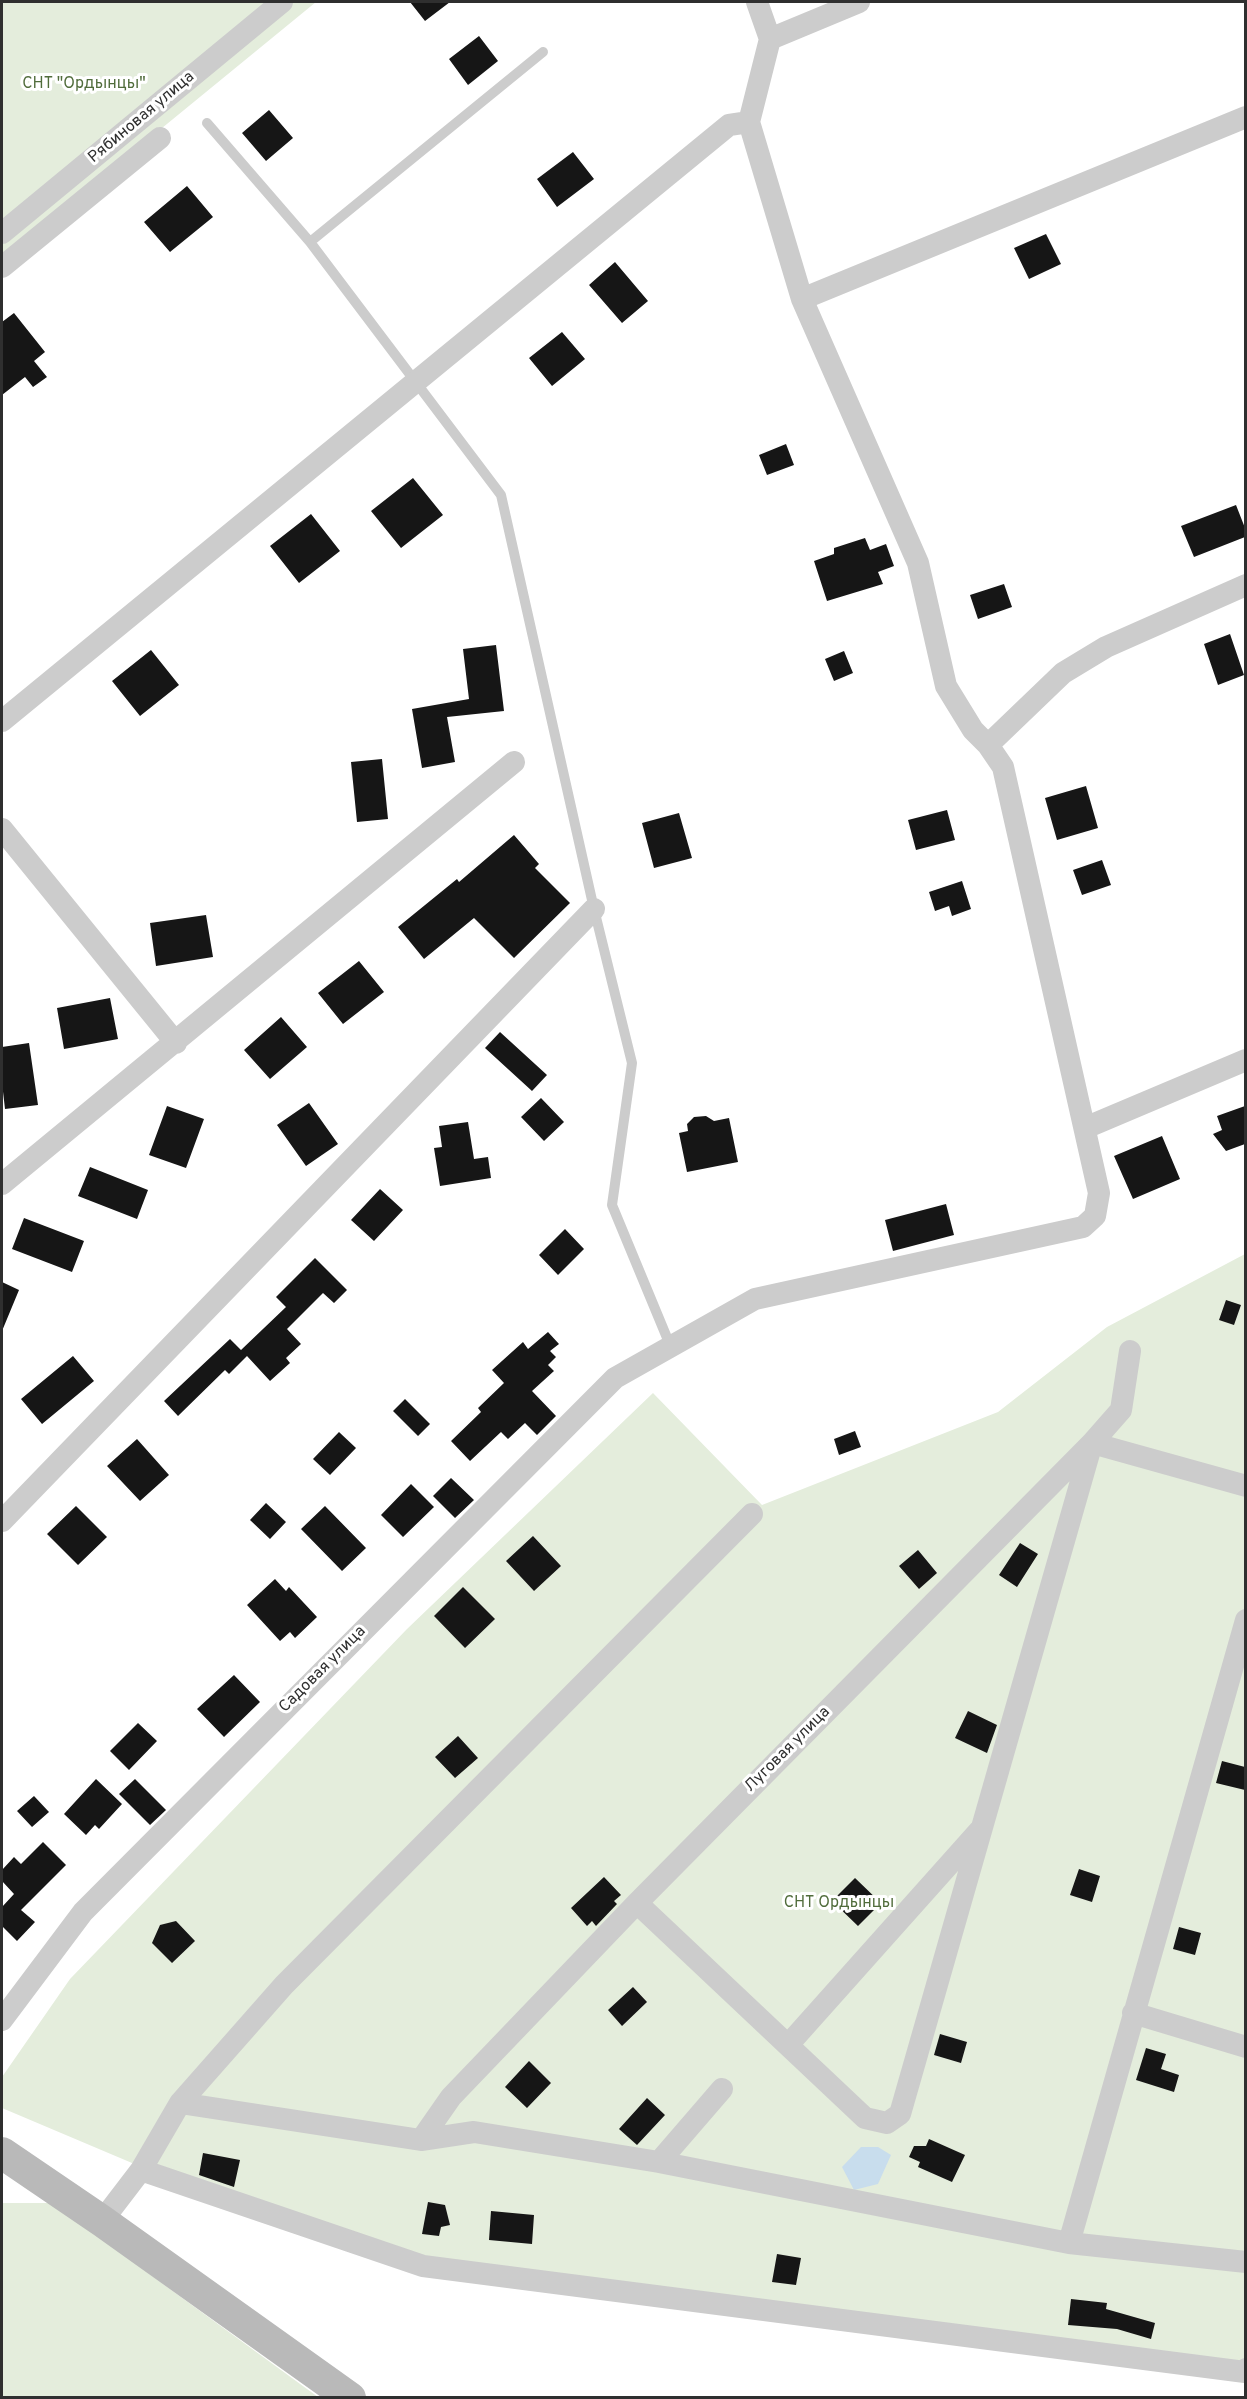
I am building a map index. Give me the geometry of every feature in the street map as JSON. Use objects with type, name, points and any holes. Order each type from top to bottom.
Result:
[{"type":"street","name":"Рябиновая улица","points":[[2,232],[282,2]]},
{"type":"street","points":[[2,721],[729,125],[749,122],[770,39],[757,2]]},
{"type":"street","points":[[770,39],[859,2]]},
{"type":"street","points":[[802,299],[1245,117]]},
{"type":"street","name":"Садовая улица","points":[[2,2020],[82,1912],[615,1378],[755,1299],[1083,1227],[1095,1216],[1099,1193],[1003,767],[988,745],[973,730],[946,686],[918,563],[802,299],[749,122]]},
{"type":"street","points":[[2,267],[160,138]]},
{"type":"street","points":[[988,745],[1064,673],[1106,647],[1245,585]]},
{"type":"street","points":[[2,1184],[514,762]]},
{"type":"street","points":[[2,829],[176,1042]]},
{"type":"street","points":[[2,1521],[594,909]]},
{"type":"street","points":[[1085,1128],[1245,1060]]},
{"type":"street","name":"Луговая улица","points":[[421,2140],[452,2097],[637,1903],[1092,1443],[1121,1410],[1130,1351]]},
{"type":"street","points":[[637,1903],[865,2118],[887,2123],[900,2114],[1092,1443],[1245,1486]]},
{"type":"street","points":[[102,2221],[141,2170],[180,2103],[284,1985],[752,1514]]},
{"type":"street","points":[[1069,2243],[1245,1620]]},
{"type":"street","points":[[788,2045],[984,1826]]},
{"type":"street","points":[[1134,2013],[1245,2047]]},
{"type":"street","points":[[659,2162],[722,2090]]},
{"type":"street","points":[[180,2103],[421,2140],[474,2133],[659,2162],[1069,2243],[1245,2262]]},
{"type":"street","points":[[2,2153],[350,2397]]},
{"type":"street","points":[[141,2170],[423,2266],[1245,2371]]},
{"type":"lane","points":[[310,242],[543,52]]},
{"type":"lane","points":[[207,123],[310,242],[501,495],[594,909],[632,1063],[612,1205],[670,1345]]},
{"type":"green space","name":"СНТ \"Ордынцы\"","points":[[2,2],[316,2],[2,259]]},
{"type":"green space","name":"СНТ Ордынцы","points":[[1245,1254],[1245,2363],[470,2269],[236,2207],[2,2108],[2,2077],[70,1979],[407,1629],[653,1393],[762,1505],[998,1412],[1107,1327]]},
{"type":"green space","points":[[2,2203],[52,2203],[318,2397],[2,2397]]},
{"type":"water","points":[[861,2147],[878,2147],[891,2155],[878,2184],[854,2190],[842,2167]]},
{"type":"building","points":[[410,2],[450,2],[425,21]]},
{"type":"building","points":[[479,36],[498,61],[468,85],[449,59]]},
{"type":"building","points":[[269,110],[293,138],[266,161],[242,133]]},
{"type":"building","points":[[573,152],[594,179],[557,207],[537,179]]},
{"type":"building","points":[[187,186],[213,217],[170,252],[144,222]]},
{"type":"building","points":[[1046,234],[1061,264],[1029,279],[1014,248]]},
{"type":"building","points":[[615,262],[648,301],[622,323],[589,285]]},
{"type":"building","points":[[14,313],[45,352],[34,361],[47,377],[33,387],[25,377],[2,395],[2,322]]},
{"type":"building","points":[[562,332],[585,359],[552,386],[529,358]]},
{"type":"building","points":[[786,444],[794,465],[767,475],[759,455]]},
{"type":"building","points":[[413,478],[443,515],[401,548],[371,511]]},
{"type":"building","points":[[1236,505],[1245,528],[1245,537],[1194,557],[1181,526]]},
{"type":"building","points":[[311,514],[340,551],[299,583],[270,546]]},
{"type":"building","points":[[865,538],[870,550],[886,544],[894,566],[878,572],[883,584],[827,601],[814,561],[834,554],[834,548]]},
{"type":"building","points":[[1004,584],[1012,607],[978,619],[970,595]]},
{"type":"building","points":[[1230,634],[1244,675],[1218,685],[1204,644]]},
{"type":"building","points":[[496,645],[504,711],[447,717],[455,762],[422,768],[412,709],[469,699],[463,649]]},
{"type":"building","points":[[151,650],[179,685],[140,716],[112,681]]},
{"type":"building","points":[[844,651],[853,673],[834,681],[825,659]]},
{"type":"building","points":[[382,759],[388,819],[357,822],[351,762]]},
{"type":"building","points":[[1086,786],[1098,828],[1057,840],[1045,798]]},
{"type":"building","points":[[947,810],[955,840],[916,850],[908,820]]},
{"type":"building","points":[[679,813],[692,858],[654,868],[642,823]]},
{"type":"building","points":[[514,835],[539,864],[535,868],[570,903],[514,958],[474,918],[424,959],[398,927],[457,879],[459,882]]},
{"type":"building","points":[[1102,860],[1111,885],[1082,895],[1073,870]]},
{"type":"building","points":[[962,881],[971,909],[952,916],[949,906],[935,911],[929,892]]},
{"type":"building","points":[[206,915],[213,957],[156,966],[150,923]]},
{"type":"building","points":[[359,961],[384,992],[343,1024],[318,993]]},
{"type":"building","points":[[110,998],[118,1039],[64,1049],[57,1008]]},
{"type":"building","points":[[281,1017],[307,1047],[270,1079],[244,1050]]},
{"type":"building","points":[[500,1032],[547,1075],[532,1091],[485,1048]]},
{"type":"building","points":[[29,1043],[38,1105],[5,1109],[2,1047]]},
{"type":"building","points":[[541,1098],[564,1122],[544,1141],[521,1117]]},
{"type":"building","points":[[309,1103],[338,1144],[306,1166],[277,1125]]},
{"type":"building","points":[[167,1106],[204,1119],[186,1168],[149,1155]]},
{"type":"building","points":[[1245,1106],[1245,1144],[1226,1151],[1213,1134],[1222,1130],[1217,1116]]},
{"type":"building","points":[[706,1116],[714,1121],[729,1118],[738,1162],[687,1172],[679,1133],[688,1131],[687,1124],[694,1117]]},
{"type":"building","points":[[468,1122],[474,1159],[488,1157],[491,1178],[440,1186],[434,1148],[442,1147],[439,1126]]},
{"type":"building","points":[[1162,1136],[1180,1179],[1133,1199],[1114,1156]]},
{"type":"building","points":[[90,1167],[148,1190],[137,1219],[78,1196]]},
{"type":"building","points":[[380,1189],[403,1210],[374,1241],[351,1220]]},
{"type":"building","points":[[946,1204],[954,1235],[893,1251],[885,1220]]},
{"type":"building","points":[[24,1218],[84,1241],[72,1272],[12,1249]]},
{"type":"building","points":[[565,1229],[584,1249],[558,1275],[539,1255]]},
{"type":"building","points":[[315,1258],[347,1290],[334,1303],[323,1293],[287,1329],[301,1344],[286,1358],[290,1363],[270,1381],[247,1356],[229,1374],[225,1370],[178,1416],[164,1401],[230,1339],[241,1350],[286,1307],[276,1297]]},
{"type":"building","points":[[2,1282],[19,1290],[2,1331]]},
{"type":"building","points":[[1226,1300],[1241,1305],[1234,1325],[1219,1320]]},
{"type":"building","points":[[548,1332],[559,1344],[550,1351],[556,1357],[548,1365],[554,1371],[532,1391],[556,1416],[537,1435],[525,1423],[508,1439],[501,1432],[470,1461],[451,1441],[481,1412],[478,1408],[504,1383],[492,1370],[523,1342],[528,1349]]},
{"type":"building","points":[[73,1356],[94,1381],[42,1424],[21,1399]]},
{"type":"building","points":[[405,1399],[430,1424],[418,1436],[393,1411]]},
{"type":"building","points":[[855,1431],[861,1447],[839,1455],[834,1439]]},
{"type":"building","points":[[339,1432],[356,1448],[330,1475],[313,1459]]},
{"type":"building","points":[[137,1439],[169,1475],[140,1501],[107,1466]]},
{"type":"building","points":[[451,1478],[474,1500],[455,1518],[433,1496]]},
{"type":"building","points":[[411,1484],[434,1507],[403,1537],[381,1515]]},
{"type":"building","points":[[266,1503],[286,1522],[270,1539],[250,1520]]},
{"type":"building","points":[[76,1506],[107,1537],[78,1565],[47,1534]]},
{"type":"building","points":[[325,1506],[366,1548],[342,1571],[301,1529]]},
{"type":"building","points":[[533,1536],[561,1566],[534,1591],[506,1561]]},
{"type":"building","points":[[1020,1543],[1038,1554],[1017,1587],[999,1575]]},
{"type":"building","points":[[918,1550],[937,1573],[919,1589],[899,1566]]},
{"type":"building","points":[[275,1579],[286,1591],[289,1587],[317,1617],[295,1638],[290,1632],[280,1641],[247,1605]]},
{"type":"building","points":[[463,1587],[495,1619],[465,1648],[434,1616]]},
{"type":"building","points":[[234,1675],[260,1702],[224,1737],[197,1709]]},
{"type":"building","points":[[968,1711],[997,1725],[987,1753],[955,1738]]},
{"type":"building","points":[[138,1723],[157,1741],[129,1770],[110,1751]]},
{"type":"building","points":[[458,1736],[478,1758],[455,1778],[435,1757]]},
{"type":"building","points":[[1222,1761],[1245,1767],[1245,1790],[1216,1783]]},
{"type":"building","points":[[96,1779],[122,1804],[99,1829],[95,1825],[86,1835],[64,1814]]},
{"type":"building","points":[[135,1779],[166,1810],[150,1825],[119,1794]]},
{"type":"building","points":[[34,1796],[49,1812],[32,1827],[17,1811]]},
{"type":"building","points":[[43,1842],[66,1865],[21,1910],[35,1922],[17,1941],[2,1926],[2,1907],[14,1894],[2,1881],[2,1870],[14,1857],[21,1864]]},
{"type":"building","points":[[1079,1869],[1100,1876],[1092,1902],[1070,1895]]},
{"type":"building","points":[[604,1877],[621,1895],[614,1901],[617,1904],[596,1926],[592,1921],[587,1926],[571,1908]]},
{"type":"building","points":[[855,1878],[881,1903],[858,1926],[832,1901]]},
{"type":"building","points":[[176,1921],[195,1941],[172,1963],[152,1943],[160,1925]]},
{"type":"building","points":[[1179,1927],[1201,1933],[1195,1955],[1173,1949]]},
{"type":"building","points":[[633,1987],[647,2002],[622,2026],[608,2010]]},
{"type":"building","points":[[940,2034],[967,2042],[961,2063],[934,2055]]},
{"type":"building","points":[[1146,2048],[1166,2054],[1161,2069],[1179,2075],[1174,2092],[1136,2080]]},
{"type":"building","points":[[529,2061],[551,2083],[527,2108],[505,2087]]},
{"type":"building","points":[[647,2098],[665,2115],[637,2145],[619,2129]]},
{"type":"building","points":[[929,2139],[965,2155],[952,2182],[918,2167],[920,2162],[909,2157],[914,2146],[926,2146]]},
{"type":"building","points":[[203,2153],[240,2160],[234,2187],[199,2175]]},
{"type":"building","points":[[428,2202],[445,2205],[450,2225],[441,2227],[439,2236],[422,2234]]},
{"type":"building","points":[[491,2211],[534,2215],[532,2244],[489,2240]]},
{"type":"building","points":[[777,2254],[801,2258],[796,2285],[772,2282]]},
{"type":"building","points":[[1071,2299],[1107,2303],[1106,2309],[1155,2323],[1151,2339],[1117,2329],[1068,2325]]}]
